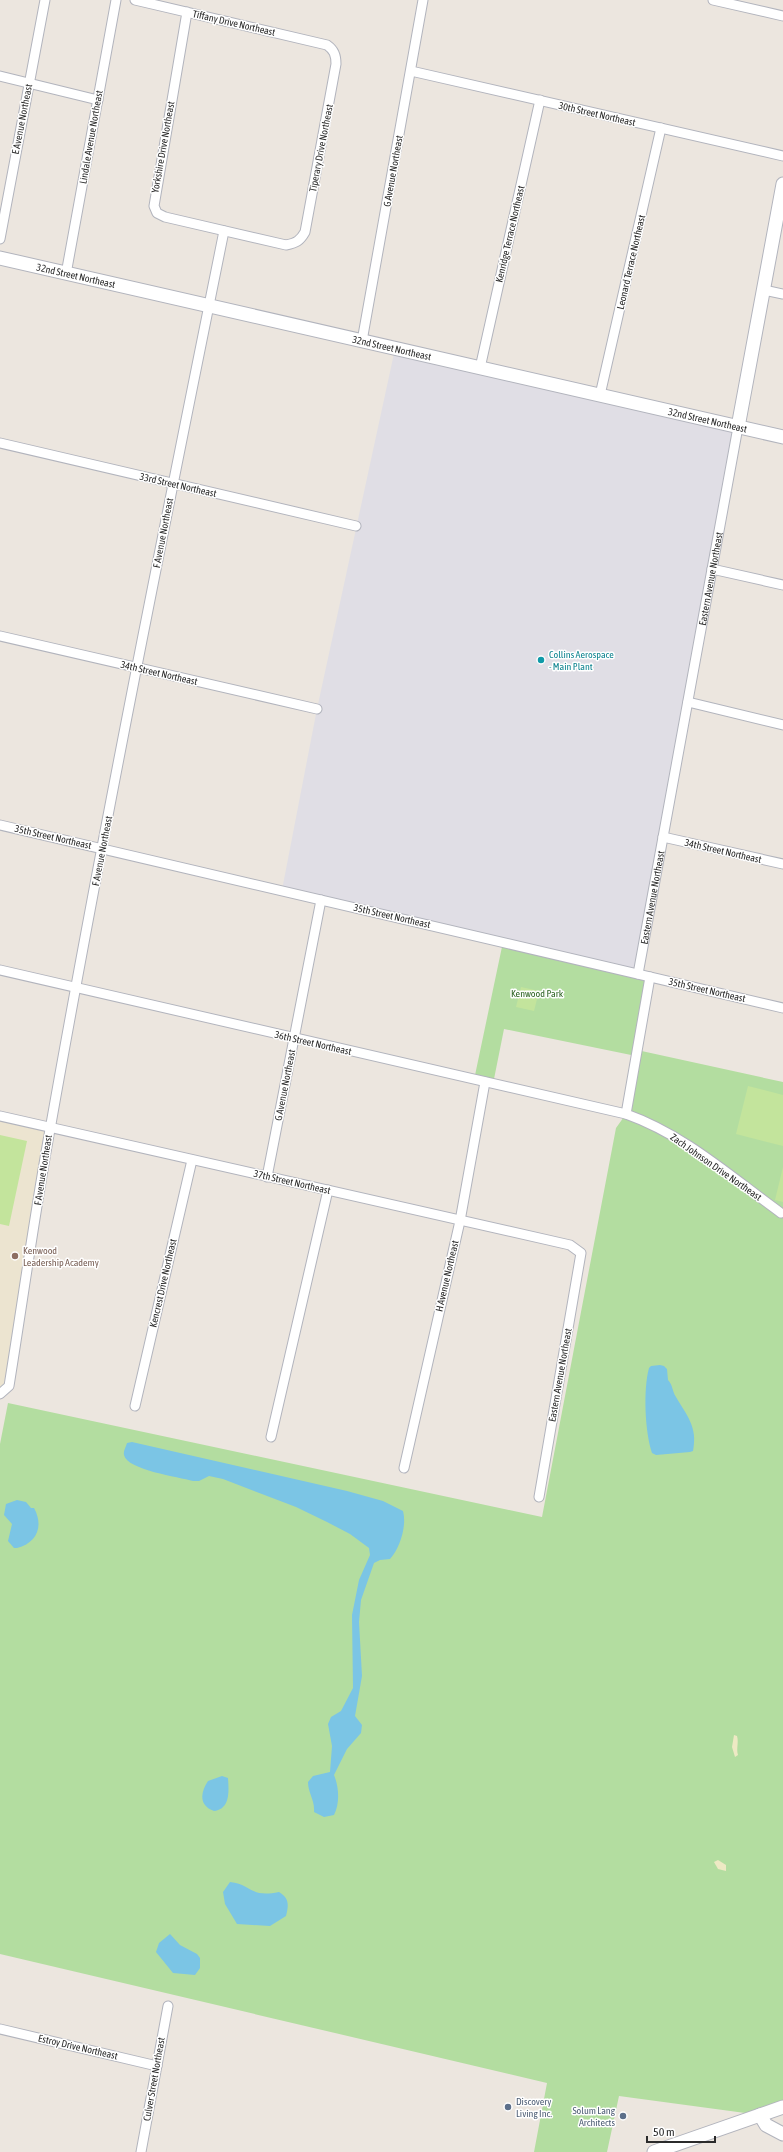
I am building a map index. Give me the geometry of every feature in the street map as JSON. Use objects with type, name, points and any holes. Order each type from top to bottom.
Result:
[{"type":"main road","name":"Eastern Avenue Northeast","points":[[738,427],[783,184]]},
{"type":"main road","name":"32nd Street Northeast","points":[[0,258],[783,437]]},
{"type":"main road","points":[[654,2152],[783,2107]]},
{"type":"main road","points":[[760,2115],[766,2125],[783,2134]]},
{"type":"street","name":"E Avenue Northeast","points":[[0,239],[45,0]]},
{"type":"street","name":"Lindale Avenue Northeast","points":[[66,274],[116,0]]},
{"type":"street","name":"Tiffany Drive Northeast","points":[[135,0],[327,45],[333,50]]},
{"type":"street","name":"G Avenue Northeast","points":[[362,341],[423,0]]},
{"type":"street","points":[[713,0],[783,16]]},
{"type":"street","name":"Yorkshire Drive Northeast","points":[[187,12],[154,206],[157,213],[165,217],[224,231]]},
{"type":"street","name":"Tiperary Drive Northeast","points":[[224,231],[286,245],[295,244],[301,239],[305,232],[336,64],[336,56],[333,50]]},
{"type":"street","name":"30th Street Northeast","points":[[411,71],[783,156]]},
{"type":"street","points":[[0,76],[98,100]]},
{"type":"street","name":"Kenridge Terrace Northeast","points":[[480,368],[540,100]]},
{"type":"street","name":"Leonard Terrace Northeast","points":[[600,395],[661,128]]},
{"type":"street","name":"F Avenue Northeast","points":[[0,1392],[9,1386],[50,1126],[137,668],[224,231]]},
{"type":"street","points":[[764,290],[783,294]]},
{"type":"street","name":"Eastern Avenue Northeast","points":[[638,974],[738,427]]},
{"type":"street","name":"33rd Street Northeast","points":[[0,443],[356,526]]},
{"type":"street","points":[[712,569],[783,585]]},
{"type":"street","name":"34th Street Northeast","points":[[0,636],[317,709]]},
{"type":"street","points":[[688,702],[783,725]]},
{"type":"street","name":"35th Street Northeast","points":[[0,825],[783,1008]]},
{"type":"street","name":"34th Street Northeast","points":[[663,837],[783,864]]},
{"type":"street","name":"G Avenue Northeast","points":[[267,1177],[321,900]]},
{"type":"street","name":"36th Street Northeast","points":[[0,970],[626,1114]]},
{"type":"street","points":[[626,1114],[650,977]]},
{"type":"street","name":"H Avenue Northeast","points":[[404,1468],[460,1221],[485,1082]]},
{"type":"street","name":"Zach Johnson Drive Northeast","points":[[626,1114],[651,1123],[685,1142],[781,1213]]},
{"type":"street","name":"37th Street Northeast","points":[[0,1116],[50,1126],[192,1160],[570,1245],[581,1253]]},
{"type":"street","name":"Kencrest Drive Northeast","points":[[135,1406],[192,1160]]},
{"type":"street","points":[[271,1437],[328,1190]]},
{"type":"street","name":"Eastern Avenue Northeast","points":[[539,1497],[581,1253]]},
{"type":"street","name":"Culver Street Northeast","points":[[141,2152],[168,2006]]},
{"type":"street","name":"Estroy Drive Northeast","points":[[0,2029],[157,2066]]},
{"type":"shaded area","points":[[395,349],[738,427],[638,974],[282,890],[317,709]]},
{"type":"shaded area","name":"Kenwood Leadership Academy","points":[[0,1117],[50,1126],[9,1386],[0,1391]]},
{"type":"green space","name":"Kenwood Park","points":[[503,942],[650,977],[637,1050],[783,1082],[783,2107],[760,2115],[619,2096],[607,2152],[534,2152],[547,2083],[0,1954],[0,1444],[8,1403],[542,1517],[616,1128],[626,1114],[636,1056],[504,1029],[493,1084],[474,1080]]},
{"type":"green space","name":"Kenwood Park","points":[[521,987],[539,991],[534,1011],[516,1007]]},
{"type":"green space","points":[[748,1086],[783,1095],[783,1146],[736,1134]]},
{"type":"green space","points":[[0,1135],[27,1141],[9,1226],[0,1224]]},
{"type":"green space","points":[[783,1167],[783,1202],[775,1200]]},
{"type":"sand","points":[[734,1735],[737,1736],[738,1741],[738,1755],[735,1757],[732,1747]]},
{"type":"sand","points":[[718,1860],[726,1865],[726,1871],[718,1869],[714,1862]]},
{"type":"water","points":[[660,1365],[667,1369],[668,1380],[693,1428],[693,1451],[656,1455],[652,1453],[646,1423],[645,1399],[647,1377],[651,1366]]},
{"type":"water","points":[[132,1442],[347,1491],[383,1501],[403,1511],[404,1523],[400,1543],[390,1559],[380,1560],[374,1563],[361,1600],[359,1622],[362,1676],[355,1716],[362,1725],[361,1733],[347,1749],[334,1775],[338,1795],[334,1815],[324,1817],[314,1812],[308,1782],[313,1776],[330,1772],[332,1746],[328,1724],[331,1717],[341,1711],[353,1688],[352,1615],[359,1580],[370,1555],[369,1548],[350,1534],[296,1507],[223,1479],[209,1476],[199,1481],[193,1481],[154,1472],[134,1465],[127,1460],[124,1455],[124,1450],[127,1443]]},
{"type":"water","points":[[17,1500],[26,1502],[31,1508],[34,1508],[37,1515],[38,1527],[37,1533],[30,1542],[24,1546],[14,1548],[8,1541],[12,1524],[4,1515],[6,1504]]},
{"type":"water","points":[[222,1776],[228,1778],[227,1799],[223,1807],[214,1811],[209,1809],[203,1802],[202,1794],[208,1781]]},
{"type":"water","points":[[230,1882],[243,1885],[256,1892],[279,1892],[285,1897],[287,1902],[288,1908],[286,1916],[270,1926],[237,1924],[225,1904],[223,1892]]},
{"type":"water","points":[[170,1934],[180,1945],[197,1954],[200,1958],[200,1968],[195,1975],[173,1973],[156,1952],[159,1943]]},
{"type":"place","name":"Collins Aerospace - Main Plant","points":[[541,660]]},
{"type":"place","name":"Kenwood Leadership Academy","points":[[15,1256]]},
{"type":"place","name":"Discovery Living Inc.","points":[[508,2107]]},
{"type":"place","name":"Solum Lang Architects","points":[[623,2116]]}]
